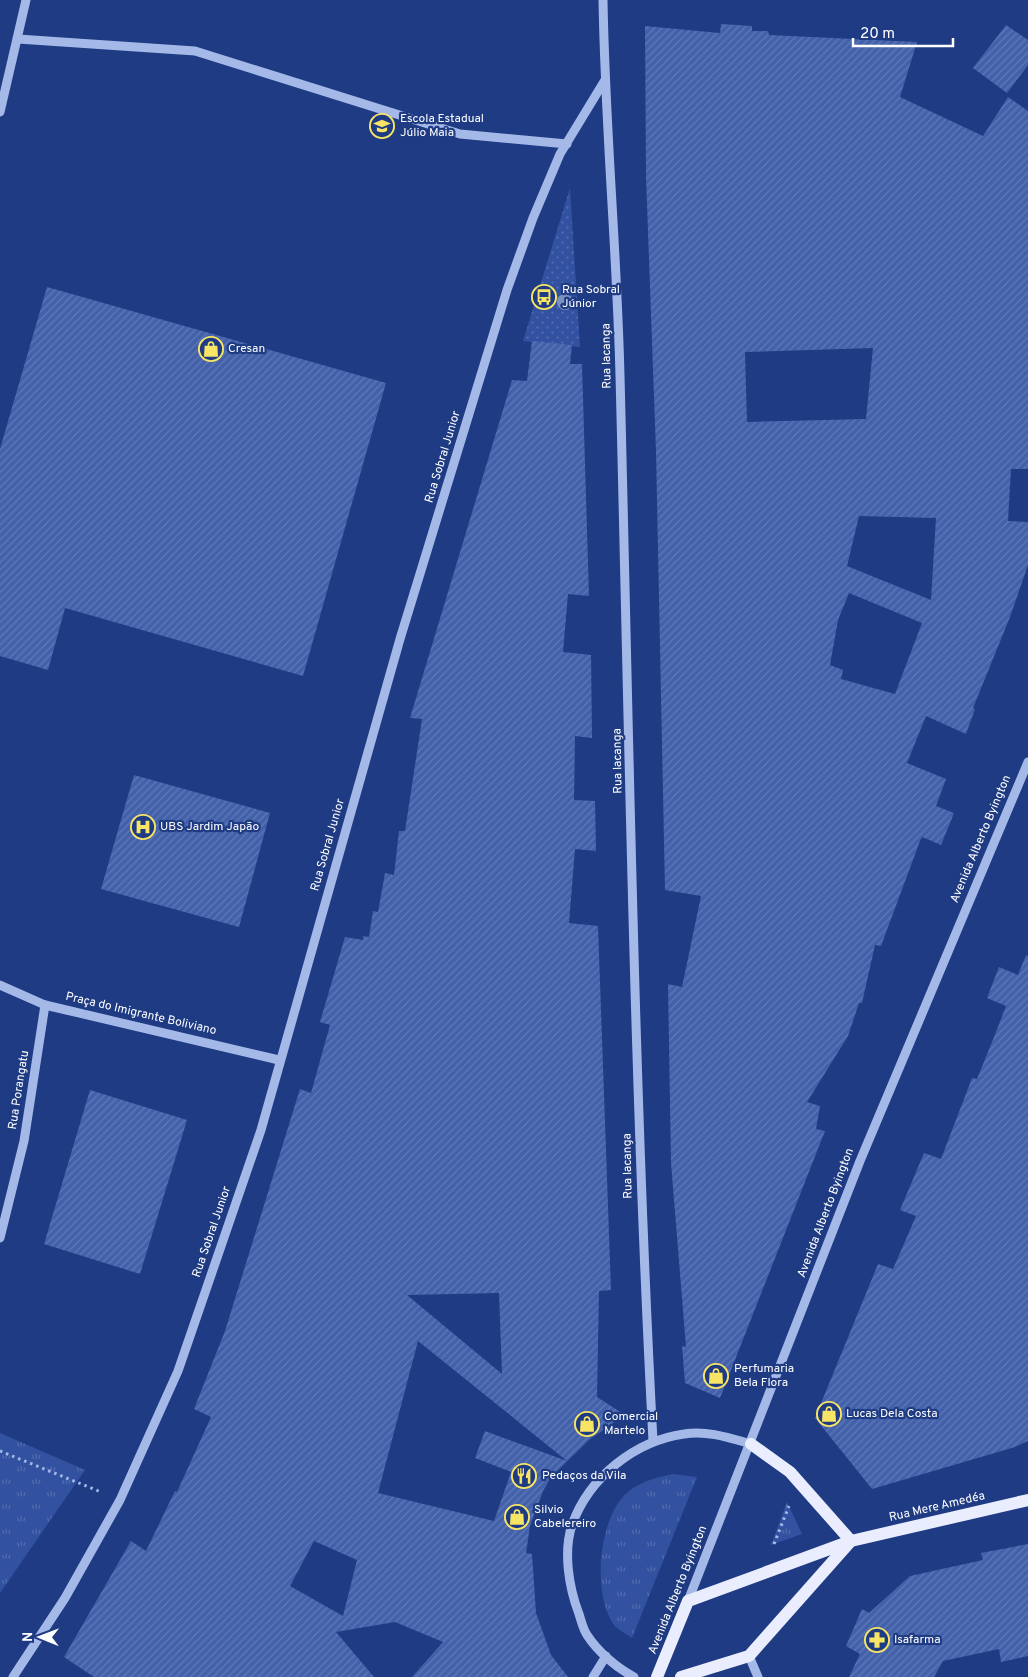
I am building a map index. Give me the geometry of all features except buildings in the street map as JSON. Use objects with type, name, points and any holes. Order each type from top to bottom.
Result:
[{"type":"main road","points":[[681,1677],[749,1656],[852,1540],[790,1472],[751,1444]]},
{"type":"main road","name":"Rua Mere Amedéa","points":[[688,1602],[852,1540],[1028,1500]]},
{"type":"main road","name":"Avenida Alberto Byington","points":[[657,1677],[688,1602]]},
{"type":"street","points":[[0,112],[26,0]]},
{"type":"street","points":[[603,0],[605,80]]},
{"type":"street","points":[[18,39],[194,51],[460,134],[566,144]]},
{"type":"street","name":"Rua Sobral Junior","points":[[13,1677],[65,1598],[120,1500],[178,1371],[261,1130],[279,1060],[400,640],[508,290],[533,218],[566,144],[605,80]]},
{"type":"street","name":"Rua Iacanga","points":[[605,80],[617,273],[643,1240],[654,1441]]},
{"type":"street","name":"Avenida Alberto Byington","points":[[688,1602],[860,1161],[1028,762]]},
{"type":"street","name":"Praça do Imigrante Boliviano","points":[[0,985],[44,1005],[279,1060]]},
{"type":"street","name":"Rua Porangatu","points":[[0,1238],[24,1141],[44,1005]]},
{"type":"street","points":[[634,1677],[618,1669],[587,1635],[570,1591],[569,1545],[572,1525],[584,1501],[613,1464],[654,1441],[686,1434],[711,1434],[751,1444]]},
{"type":"street","points":[[593,1677],[606,1656]]},
{"type":"street","points":[[749,1656],[758,1677]]},
{"type":"path","points":[[0,1451],[120,1500]]},
{"type":"path","points":[[773,1548],[790,1503]]},
{"type":"green space","points":[[570,188],[580,347],[523,341]]},
{"type":"green space","points":[[0,1433],[85,1470],[0,1593]]},
{"type":"green space","points":[[673,1474],[697,1477],[632,1638],[614,1625],[607,1612],[603,1596],[601,1560],[608,1525],[614,1510],[622,1498],[633,1488],[659,1477]]},
{"type":"green space","points":[[787,1502],[802,1534],[771,1545]]},
{"type":"place","name":"Escola Estadual Júlio Maia","points":[[382,126]]},
{"type":"place","name":"Rua Sobral Júnior","points":[[544,297]]},
{"type":"place","name":"Cresan","points":[[211,349]]},
{"type":"place","name":"UBS Jardim Japão","points":[[143,827]]},
{"type":"place","name":"Perfumaria Bela Flora","points":[[716,1376]]},
{"type":"place","name":"Lucas Dela Costa","points":[[829,1414]]},
{"type":"place","name":"Comercial Martelo","points":[[587,1424]]},
{"type":"place","name":"Pedaços da Vila","points":[[524,1476]]},
{"type":"place","name":"Silvio Cabelereiro","points":[[517,1517]]},
{"type":"place","name":"Isafarma","points":[[877,1640]]}]
